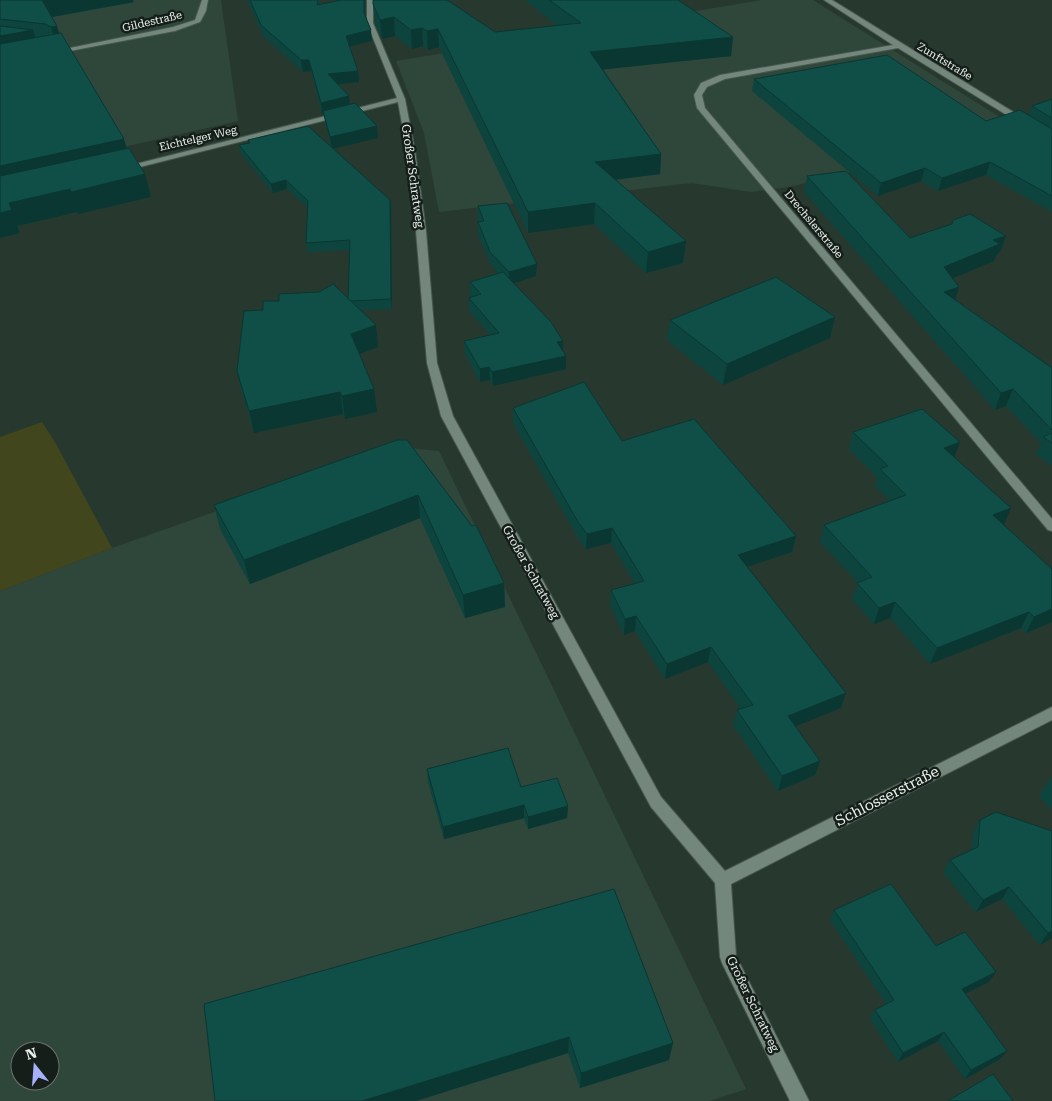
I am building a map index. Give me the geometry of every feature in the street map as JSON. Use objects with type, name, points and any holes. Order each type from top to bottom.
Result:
[{"type":"street","name":"Gildestraße","points":[[45,51],[175,29],[198,21],[203,11],[205,0]]},
{"type":"street","name":"Großer Schratweg","points":[[370,0],[370,23],[401,100],[412,151],[432,363],[447,416],[656,802],[723,880],[728,957],[800,1101]]},
{"type":"street","name":"Zunftstraße","points":[[827,0],[898,46],[1052,139]]},
{"type":"street","name":"Drechslerstraße","points":[[898,46],[723,77],[704,85],[698,95],[701,108],[1052,527]]},
{"type":"street","name":"Eichtelger Weg","points":[[113,170],[401,100]]},
{"type":"street","name":"Schlosserstraße","points":[[723,880],[1052,713]]},
{"type":"shaded area","points":[[0,0],[221,0],[238,121],[0,175]]},
{"type":"shaded area","points":[[762,0],[813,0],[1006,121],[902,159],[789,187],[751,192],[692,183],[439,212],[424,133],[396,61]]},
{"type":"shaded area","points":[[409,448],[439,451],[746,1089],[710,1101],[0,1101],[0,591],[112,548],[387,451]]},
{"type":"green space","points":[[42,422],[56,444],[112,548],[0,591],[0,437]]},
{"type":"building","points":[[0,0],[42,0],[57,26],[51,27],[45,24],[0,19]]},
{"type":"building","points":[[250,0],[318,0],[317,5],[341,0],[364,0],[364,13],[371,30],[346,36],[358,71],[328,74],[349,96],[321,103],[309,60],[301,60],[261,25]]},
{"type":"building","points":[[373,0],[447,0],[495,32],[581,23],[549,0],[678,0],[733,37],[590,52],[661,154],[595,162],[686,241],[648,252],[595,203],[528,212],[438,29],[427,31],[422,28],[411,30],[394,17],[380,20]]},
{"type":"building","points":[[0,26],[33,30],[0,36]]},
{"type":"building","points":[[61,33],[124,139],[0,166],[0,44]]},
{"type":"building","points":[[887,55],[986,121],[1020,110],[1052,129],[1052,196],[990,162],[942,178],[925,168],[881,183],[754,79]]},
{"type":"building","points":[[1052,99],[1052,118],[1032,106]]},
{"type":"building","points":[[355,103],[377,126],[330,137],[323,111]]},
{"type":"building","points":[[308,126],[390,200],[391,299],[351,301],[348,298],[350,240],[306,243],[308,201],[286,180],[271,184],[239,145],[250,143],[248,140]]},
{"type":"building","points":[[129,148],[145,174],[71,192],[70,189],[9,203],[12,210],[0,213],[0,176]]},
{"type":"building","points":[[846,171],[910,238],[952,224],[953,220],[970,214],[1006,236],[993,240],[1000,244],[944,267],[959,287],[944,292],[1052,368],[1052,430],[1013,389],[1001,393],[807,176]]},
{"type":"building","points":[[507,203],[537,264],[509,272],[490,252],[478,222],[484,221],[478,206]]},
{"type":"building","points":[[503,272],[551,322],[563,341],[557,342],[566,356],[492,372],[489,367],[480,369],[464,341],[499,333],[469,298],[481,294],[470,282]]},
{"type":"building","points":[[776,277],[835,317],[727,364],[670,320]]},
{"type":"building","points":[[333,284],[376,325],[351,334],[374,389],[342,396],[340,392],[249,411],[237,371],[244,311],[263,310],[263,301],[279,301],[279,294],[319,292]]},
{"type":"building","points":[[584,382],[622,441],[694,419],[796,536],[738,555],[846,693],[788,716],[820,761],[782,776],[737,710],[753,705],[711,647],[667,664],[636,616],[625,619],[611,590],[644,581],[612,528],[587,534],[578,522],[513,408]]},
{"type":"building","points":[[922,409],[960,442],[944,448],[1011,508],[993,515],[1052,569],[1052,609],[1034,617],[1029,612],[937,648],[895,602],[879,608],[857,583],[872,577],[824,525],[906,495],[880,469],[888,466],[853,432]]},
{"type":"building","points":[[1052,433],[1052,443],[1043,437]]},
{"type":"building","points":[[397,440],[407,440],[472,526],[476,525],[504,583],[463,595],[418,495],[244,560],[214,505]]},
{"type":"building","points":[[508,748],[521,787],[557,778],[568,806],[528,817],[524,805],[443,827],[427,769]]},
{"type":"building","points":[[996,812],[1052,831],[1052,931],[1048,933],[1009,887],[983,900],[950,860],[978,847],[980,820]]},
{"type":"building","points":[[891,884],[936,946],[965,932],[996,972],[962,989],[1007,1051],[971,1070],[944,1032],[903,1053],[875,1010],[894,1000],[834,910]]},
{"type":"building","points":[[614,889],[673,1043],[581,1073],[569,1037],[362,1101],[215,1101],[204,1004]]},
{"type":"building","points":[[993,1074],[1013,1101],[948,1101]]}]
